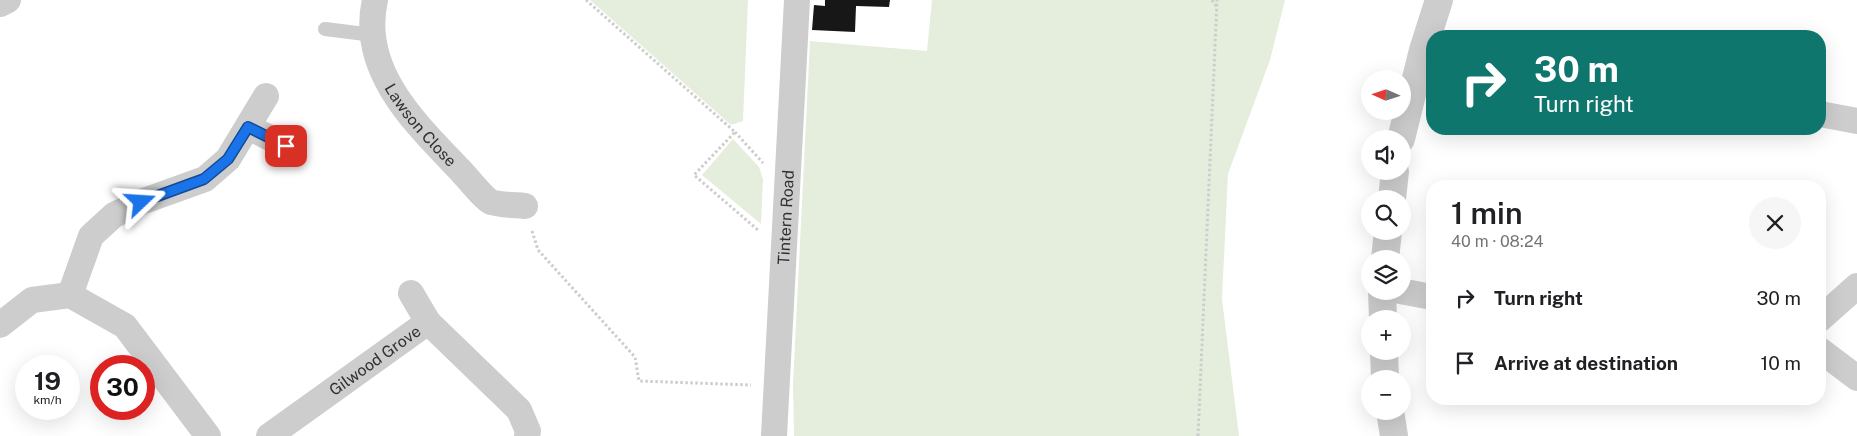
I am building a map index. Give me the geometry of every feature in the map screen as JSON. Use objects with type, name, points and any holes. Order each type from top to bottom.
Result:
[{"type":"street","points":[[0,4],[8,0]]},
{"type":"street","name":"Lawson Close","points":[[375,0],[372,11],[376,55],[393,92],[412,119],[489,201],[525,206]]},
{"type":"street","name":"Tintern Road","points":[[774,436],[798,0]]},
{"type":"street","points":[[1433,30],[1439,0]]},
{"type":"street","points":[[1404,130],[1426,58]]},
{"type":"street","points":[[70,295],[91,236],[114,215],[141,202],[204,179],[228,159],[266,96]]},
{"type":"street","points":[[1826,115],[1857,121]]},
{"type":"street","points":[[248,127],[286,146]]},
{"type":"street","points":[[1826,314],[1857,286]]},
{"type":"street","points":[[411,293],[428,322]]},
{"type":"street","points":[[1411,293],[1426,296]]},
{"type":"street","points":[[0,325],[32,300],[70,295],[125,326],[208,436]]},
{"type":"street","name":"Gilwood Grove","points":[[269,436],[428,322],[519,410],[528,431],[527,436]]},
{"type":"street","points":[[1826,355],[1857,378]]},
{"type":"street","points":[[1391,420],[1394,436]]},
{"type":"lane","points":[[325,29],[373,35]]},
{"type":"path","points":[[586,0],[735,132],[762,163],[789,164]]},
{"type":"path","points":[[1212,0],[1218,8]]},
{"type":"path","points":[[1198,436],[1218,0]]},
{"type":"path","points":[[735,132],[694,175],[760,232],[785,232]]},
{"type":"path","points":[[525,206],[538,250],[635,357],[639,381],[777,386]]},
{"type":"green space","points":[[590,0],[748,0],[743,121],[731,125]]},
{"type":"green space","points":[[932,0],[1285,0],[1270,60],[1228,174],[1222,299],[1239,436],[794,436],[793,384],[810,41],[927,51]]},
{"type":"green space","points":[[733,139],[759,167],[763,179],[761,224],[702,175]]},
{"type":"building","points":[[825,0],[890,0],[889,7],[856,6],[855,32],[812,30],[814,5],[825,6]]},
{"type":"route","points":[[141,202],[204,179],[228,159],[248,127],[286,146]]}]
